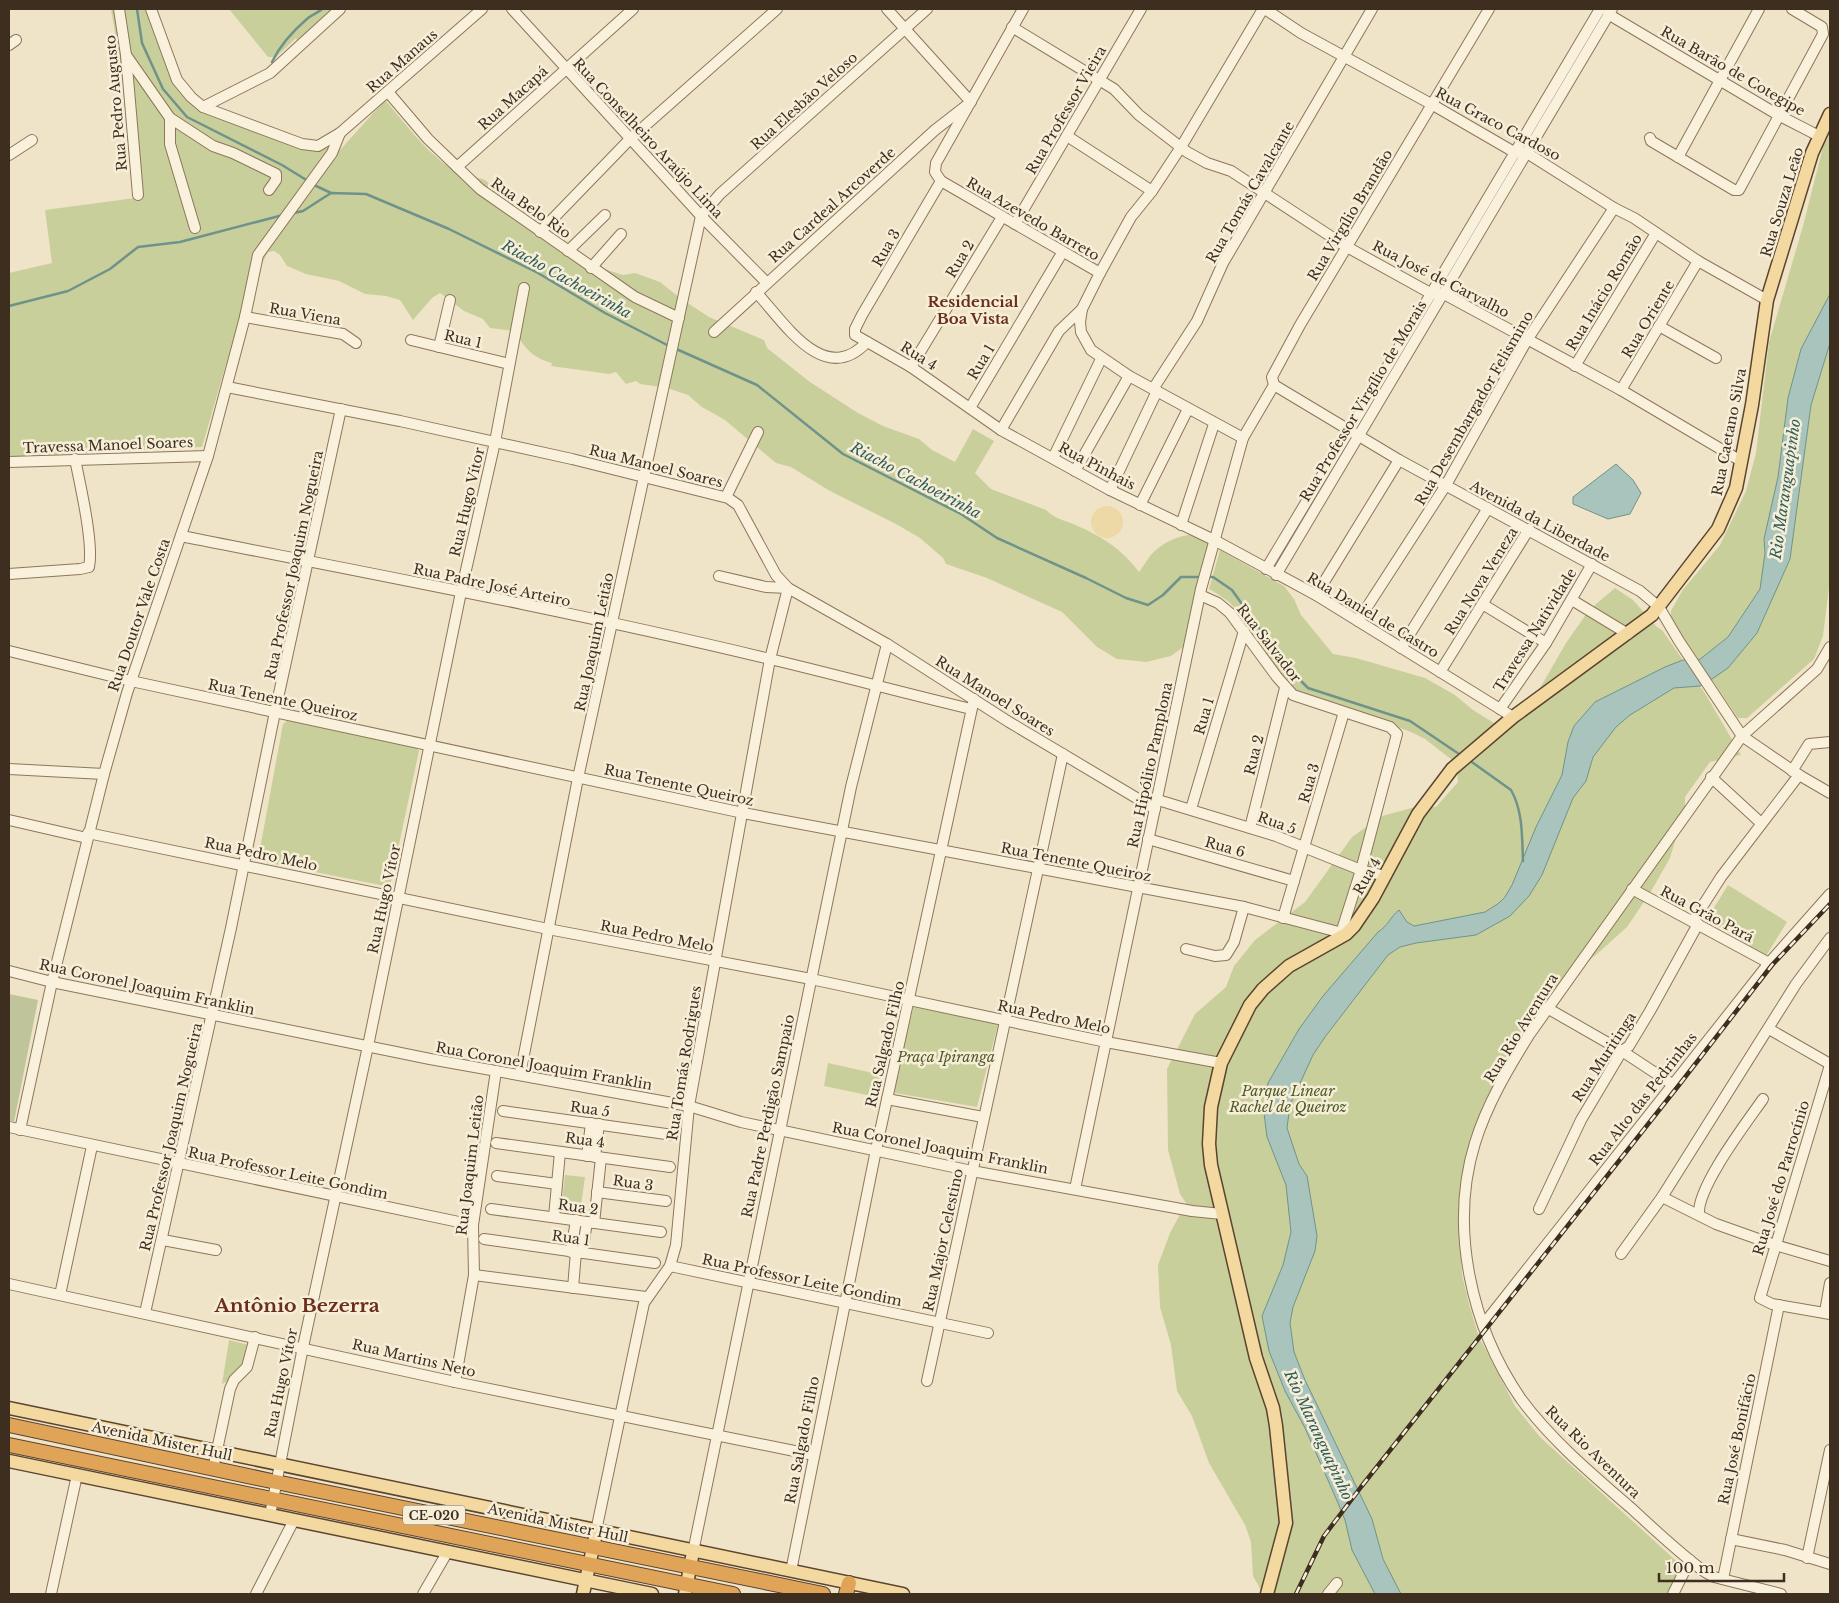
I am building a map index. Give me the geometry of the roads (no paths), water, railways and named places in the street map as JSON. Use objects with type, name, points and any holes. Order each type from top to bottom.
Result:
[{"type":"highway","name":"Avenida Mister Hull","points":[[9,1425],[593,1548],[824,1594]]},
{"type":"highway","name":"CE-020","points":[[9,1445],[589,1565],[686,1590],[733,1594]]},
{"type":"main road","name":"Rua Souza Leão","points":[[1767,300],[1819,136],[1830,114]]},
{"type":"main road","name":"Rua Caetano Silva","points":[[1659,607],[1718,529],[1736,488],[1767,300]]},
{"type":"main road","name":"Rua 4","points":[[1268,1594],[1286,1522],[1273,1408],[1256,1358],[1211,1165],[1209,1144],[1211,1107],[1221,1063],[1240,1020],[1263,989],[1290,966],[1343,934],[1363,912],[1385,876],[1418,814],[1452,769],[1479,744],[1513,717],[1628,634],[1659,607]]},
{"type":"main road","name":"Avenida Mister Hull","points":[[9,1408],[279,1466],[790,1571],[847,1589],[903,1594]]},
{"type":"main road","points":[[9,1461],[652,1594]]},
{"type":"main road","name":"Rua Tomás Rodrigues","points":[[583,1594],[596,1531]]},
{"type":"main road","name":"Rua Padre Perdigão Sampaio","points":[[686,1590],[693,1552]]},
{"type":"street","name":"Rua Pedro Augusto","points":[[119,9],[126,55],[138,195]]},
{"type":"street","points":[[151,9],[177,80],[203,107],[310,146],[326,143],[340,133]]},
{"type":"street","points":[[203,107],[270,73],[340,9]]},
{"type":"street","name":"Rua Manaus","points":[[340,133],[482,9]]},
{"type":"street","name":"Rua Conselheiro Araújo Lima","points":[[512,9],[701,216],[767,283]]},
{"type":"street","name":"Rua Macapá","points":[[457,167],[633,9]]},
{"type":"street","points":[[540,232],[630,139],[777,9]]},
{"type":"street","points":[[887,9],[971,102]]},
{"type":"street","name":"Rua Elesbão Veloso","points":[[701,216],[720,194],[927,9]]},
{"type":"street","name":"Rua Cardeal Arcoverde","points":[[939,178],[936,163],[1023,9]]},
{"type":"street","name":"Rua Professor Vieira","points":[[1015,224],[1141,9]]},
{"type":"street","points":[[1100,273],[1131,217],[1152,191],[1181,147],[1264,9]]},
{"type":"street","name":"Rua Graco Cardoso","points":[[1264,9],[1301,33],[1433,105],[1514,152],[1527,152],[1698,261],[1767,300]]},
{"type":"street","name":"Rua Tomás Cavalcante","points":[[1110,490],[1155,390],[1197,321],[1223,263],[1266,193],[1372,9]]},
{"type":"street","name":"Rua Virgílio Brandão","points":[[1244,438],[1274,385],[1272,378],[1347,246],[1490,9]]},
{"type":"street","points":[[1678,157],[1759,9]]},
{"type":"street","points":[[1650,138],[1651,141],[1734,190],[1740,188],[1823,34],[1822,27],[1792,9]]},
{"type":"street","name":"Rua Barão de Cotegipe","points":[[1607,11],[1780,116],[1819,136]]},
{"type":"street","name":"Rua Professor Virgílio de Morais","points":[[1266,569],[1354,433],[1392,370],[1444,294],[1514,152],[1607,11]]},
{"type":"street","name":"Rua José de Carvalho","points":[[1012,27],[1120,94],[1139,115],[1181,147],[1208,163],[1231,171],[1347,246],[1432,294],[1444,294],[1621,390],[1741,461]]},
{"type":"street","name":"Rua Professor Virgílio de Morais","points":[[1392,370],[1432,294],[1527,152],[1589,37]]},
{"type":"street","points":[[126,55],[170,118],[213,146],[233,153],[276,174],[276,180],[270,190]]},
{"type":"street","name":"Rua Belo Rio","points":[[388,92],[428,140],[480,189],[592,268],[678,323]]},
{"type":"street","name":"Rua Cardeal Arcoverde","points":[[714,332],[935,130],[971,102]]},
{"type":"street","points":[[170,118],[170,144],[195,228]]},
{"type":"street","name":"Rua Doutor Vale Costa","points":[[20,1130],[52,982],[104,774],[131,681],[208,456],[245,317],[258,255],[332,153],[340,133]]},
{"type":"street","points":[[1067,136],[1152,191]]},
{"type":"street","points":[[9,155],[32,140]]},
{"type":"street","name":"Rua Azevedo Barreto","points":[[939,178],[1062,253],[1100,273],[1082,309],[1080,332],[1091,350],[1129,376],[1214,424],[1244,438]]},
{"type":"street","name":"Rua 3","points":[[855,329],[939,178]]},
{"type":"street","name":"Rua Desembargador Felismino","points":[[1358,621],[1446,486],[1527,340],[1614,208]]},
{"type":"street","points":[[568,251],[605,215]]},
{"type":"street","name":"Rua Joaquim Leitão","points":[[520,1075],[578,778],[701,216]]},
{"type":"street","name":"Rua 2","points":[[911,367],[1002,216]]},
{"type":"street","name":"Rua Inácio Romão","points":[[1575,366],[1656,233]]},
{"type":"street","points":[[592,268],[621,234]]},
{"type":"street","name":"Rua 1","points":[[970,408],[1062,253]]},
{"type":"street","name":"Rua Oriente","points":[[1621,390],[1698,261]]},
{"type":"street","name":"Rua Hugo Vítor","points":[[270,1514],[303,1347],[494,442],[524,288]]},
{"type":"street","points":[[756,292],[805,345],[822,356],[829,359],[850,357],[867,342]]},
{"type":"street","points":[[439,347],[450,300]]},
{"type":"street","points":[[1001,430],[1060,331],[1082,309]]},
{"type":"street","name":"Rua Viena","points":[[245,317],[343,334],[356,344]]},
{"type":"street","points":[[1659,326],[1716,358]]},
{"type":"street","name":"Rua 4","points":[[855,329],[855,335],[911,367],[970,408]]},
{"type":"street","name":"Rua 1","points":[[411,340],[508,364]]},
{"type":"street","points":[[1053,458],[1102,359]]},
{"type":"street","points":[[1075,471],[1129,376]]},
{"type":"street","name":"Avenida da Liberdade","points":[[1274,385],[1399,460],[1640,591],[1659,607],[1679,642],[1742,736]]},
{"type":"street","name":"Rua Manoel Soares","points":[[227,387],[494,442],[644,476],[726,497],[738,505],[776,575],[788,588],[887,644],[972,704],[1157,804]]},
{"type":"street","name":"Rua Pinhais","points":[[970,408],[1001,430],[1110,490],[1181,526],[1216,541]]},
{"type":"street","name":"Rua Professor Joaquim Nogueira","points":[[145,1313],[163,1240],[245,864],[275,712],[341,409]]},
{"type":"street","points":[[1140,505],[1188,409]]},
{"type":"street","points":[[1181,526],[1214,424]]},
{"type":"street","points":[[726,497],[758,432]]},
{"type":"street","name":"Rua Professor Virgílio de Morais","points":[[1276,575],[1354,433]]},
{"type":"street","name":"Rua Hipólito Pamplona","points":[[1075,1189],[1201,592],[1244,438]]},
{"type":"street","name":"Travessa Manoel Soares","points":[[9,462],[208,456]]},
{"type":"street","points":[[9,574],[80,569],[89,566],[90,554],[86,522],[75,459]]},
{"type":"street","points":[[1316,595],[1399,460]]},
{"type":"street","points":[[1400,648],[1488,508]]},
{"type":"street","name":"Rua Nova Veneza","points":[[1440,672],[1529,529]]},
{"type":"street","name":"Rua Padre José Arteiro","points":[[181,536],[611,624],[770,659],[875,687],[972,704]]},
{"type":"street","name":"Rua Daniel de Castro","points":[[1216,541],[1316,595],[1513,717]]},
{"type":"street","name":"Travessa Natividade","points":[[1500,710],[1546,644],[1592,564]]},
{"type":"street","points":[[718,576],[766,587],[788,588]]},
{"type":"street","name":"Rua Tomás Rodrigues","points":[[596,1531],[646,1297],[670,1266],[676,1245],[690,1106],[770,659],[788,588]]},
{"type":"street","name":"Rua Salvador","points":[[1201,592],[1224,608],[1244,631],[1285,688],[1300,699],[1390,727],[1395,731],[1397,737]]},
{"type":"street","points":[[1572,600],[1628,634]]},
{"type":"street","points":[[1484,604],[1546,644]]},
{"type":"street","name":"Rua 1","points":[[1191,810],[1244,631]]},
{"type":"street","name":"Rua Padre Perdigão Sampaio","points":[[693,1552],[842,832],[875,687],[887,644]]},
{"type":"street","name":"Rua Rio Aventura","points":[[1781,1594],[1723,1579],[1705,1572],[1606,1487],[1546,1429],[1521,1398],[1499,1362],[1483,1325],[1469,1273],[1464,1220],[1466,1188],[1474,1143],[1499,1085],[1547,1008],[1742,736],[1827,663],[1830,647]]},
{"type":"street","name":"Rua Tenente Queiroz","points":[[9,651],[131,681],[743,814],[1244,906],[1343,934]]},
{"type":"street","name":"Rua 2","points":[[1250,828],[1285,688]]},
{"type":"street","name":"Rua Salgado Filho","points":[[790,1571],[876,1150],[910,1001],[972,704]]},
{"type":"street","name":"Rua 3","points":[[1283,918],[1305,849],[1344,712]]},
{"type":"street","points":[[1742,736],[1795,773],[1830,793]]},
{"type":"street","name":"Rua 4","points":[[1343,934],[1397,737]]},
{"type":"street","name":"Rua Muritinga","points":[[1539,1209],[1581,1120],[1622,1051],[1629,1046],[1650,1011],[1721,877],[1795,773],[1810,744],[1830,742]]},
{"type":"street","name":"Rua Major Celestino","points":[[927,1381],[1062,754]]},
{"type":"street","points":[[9,769],[104,774]]},
{"type":"street","points":[[1711,777],[1761,823]]},
{"type":"street","name":"Rua 5","points":[[1157,804],[1191,810],[1250,828],[1361,870],[1385,876]]},
{"type":"street","name":"Rua Pedro Melo","points":[[9,820],[245,864],[548,929],[811,979],[1106,1042],[1221,1063]]},
{"type":"street","name":"Rua 6","points":[[1148,839],[1294,881]]},
{"type":"street","name":"Rua Grão Pará","points":[[1632,889],[1769,963]]},
{"type":"street","name":"Rua Alto das Pedrinhas","points":[[1483,1325],[1769,963],[1830,894]]},
{"type":"street","points":[[1186,949],[1215,956],[1226,955],[1236,935],[1244,906]]},
{"type":"street","points":[[1621,1254],[1662,1197],[1796,984],[1829,940]]},
{"type":"street","name":"Rua Coronel Joaquim Franklin","points":[[9,971],[52,982],[368,1046],[690,1106],[741,1122],[972,1171],[1192,1211],[1222,1214]]},
{"type":"street","points":[[1547,1008],[1622,1051],[1672,1084]]},
{"type":"street","points":[[1768,1029],[1830,1064]]},
{"type":"street","name":"Rua José do Patrocínio","points":[[1779,1305],[1761,1300],[1761,1289],[1830,1064]]},
{"type":"street","name":"Rua Joaquim Leitão","points":[[455,1382],[474,1275],[473,1226],[496,1071]]},
{"type":"street","points":[[1699,1214],[1699,1208],[1714,1173],[1763,1098]]},
{"type":"street","points":[[887,1099],[983,1117]]},
{"type":"street","name":"Rua 5","points":[[503,1111],[673,1135]]},
{"type":"street","points":[[576,1252],[590,1222],[597,1192],[594,1157],[595,1124]]},
{"type":"street","name":"Rua Professor Leite Gondim","points":[[9,1127],[473,1226]]},
{"type":"street","name":"Rua 4","points":[[496,1143],[670,1167]]},
{"type":"street","points":[[60,1295],[92,1146]]},
{"type":"street","points":[[554,1217],[560,1152]]},
{"type":"street","points":[[496,1176],[557,1184]]},
{"type":"street","name":"Rua 3","points":[[597,1192],[666,1201]]},
{"type":"street","points":[[1662,1197],[1716,1224],[1775,1245],[1830,1261]]},
{"type":"street","name":"Rua 2","points":[[491,1209],[661,1232]]},
{"type":"street","points":[[572,1288],[576,1252],[576,1220]]},
{"type":"street","name":"Rua 1","points":[[484,1239],[655,1263]]},
{"type":"street","points":[[163,1240],[216,1250]]},
{"type":"street","name":"Rua Professor Leite Gondim","points":[[670,1266],[988,1333]]},
{"type":"street","points":[[474,1275],[646,1297]]},
{"type":"street","points":[[1779,1305],[1828,1313],[1830,1283]]},
{"type":"street","name":"Rua Martins Neto","points":[[9,1284],[303,1347],[455,1382],[814,1455]]},
{"type":"street","name":"Rua José Bonifácio","points":[[1723,1579],[1779,1305]]},
{"type":"street","points":[[213,1469],[230,1389],[234,1380],[248,1367],[255,1337]]},
{"type":"street","points":[[1807,1558],[1830,1450]]},
{"type":"street","points":[[51,1594],[77,1475]]},
{"type":"street","points":[[1819,1504],[1830,1506]]},
{"type":"street","points":[[256,1594],[294,1520]]},
{"type":"street","points":[[1731,1539],[1785,1550],[1830,1564]]},
{"type":"street","points":[[423,1594],[448,1552]]},
{"type":"street","points":[[1673,1594],[1690,1560]]},
{"type":"street","points":[[1328,1594],[1337,1583]]},
{"type":"water","name":"Rio Maranguapinho","points":[[1830,294],[1830,343],[1811,405],[1790,559],[1757,633],[1728,668],[1712,679],[1700,686],[1674,688],[1630,715],[1616,727],[1593,757],[1586,781],[1573,798],[1542,875],[1529,896],[1510,916],[1476,935],[1416,943],[1400,947],[1388,955],[1313,1055],[1290,1105],[1287,1128],[1299,1164],[1307,1176],[1317,1236],[1315,1251],[1293,1307],[1290,1323],[1294,1352],[1305,1380],[1372,1519],[1383,1559],[1401,1594],[1375,1594],[1352,1550],[1345,1520],[1338,1503],[1305,1428],[1285,1391],[1269,1351],[1262,1316],[1283,1265],[1291,1232],[1286,1185],[1267,1137],[1264,1113],[1268,1083],[1299,1029],[1323,996],[1399,910],[1407,922],[1414,926],[1485,912],[1505,897],[1512,885],[1536,827],[1562,775],[1568,742],[1574,726],[1595,702],[1665,667],[1683,660],[1699,660],[1728,637],[1760,589],[1765,553],[1764,539],[1778,477],[1788,398],[1801,349]]},
{"type":"water","points":[[1616,464],[1633,480],[1641,493],[1630,514],[1608,519],[1573,504],[1573,497]]},
{"type":"waterway","points":[[137,9],[142,43],[163,89],[187,117],[282,165],[308,181]]},
{"type":"waterway","points":[[272,62],[283,44],[293,33],[308,18],[322,9]]},
{"type":"waterway","points":[[312,184],[331,193]]},
{"type":"waterway","name":"Riacho Cachoeirinha","points":[[294,213],[303,211],[331,193],[366,194],[449,229],[538,273],[605,313],[669,346]]},
{"type":"waterway","name":"Riacho Cachoeirinha","points":[[9,306],[68,291],[110,269],[138,247],[180,242],[283,215]]},
{"type":"waterway","name":"Riacho Cachoeirinha","points":[[674,348],[757,385],[843,454],[961,514],[997,538],[1126,598],[1148,605],[1163,595],[1181,577],[1202,577]]},
{"type":"waterway","name":"Riacho Cachoeirinha","points":[[1208,577],[1213,577],[1232,590],[1287,667],[1308,688],[1410,721],[1462,756]]},
{"type":"waterway","name":"Riacho Cachoeirinha","points":[[1469,760],[1511,790],[1520,815],[1523,861]]},
{"type":"railway","points":[[1296,1594],[1324,1536],[1361,1487],[1772,965],[1830,904]]},
{"type":"district","name":"Residencial Boa Vista","points":[[973,310]]},
{"type":"district","name":"Antônio Bezerra","points":[[297,1305]]},
{"type":"park label","name":"Praça Ipiranga","points":[[946,1057]]},
{"type":"park label","name":"Parque Linear Rachel de Queiroz","points":[[1288,1100]]}]
